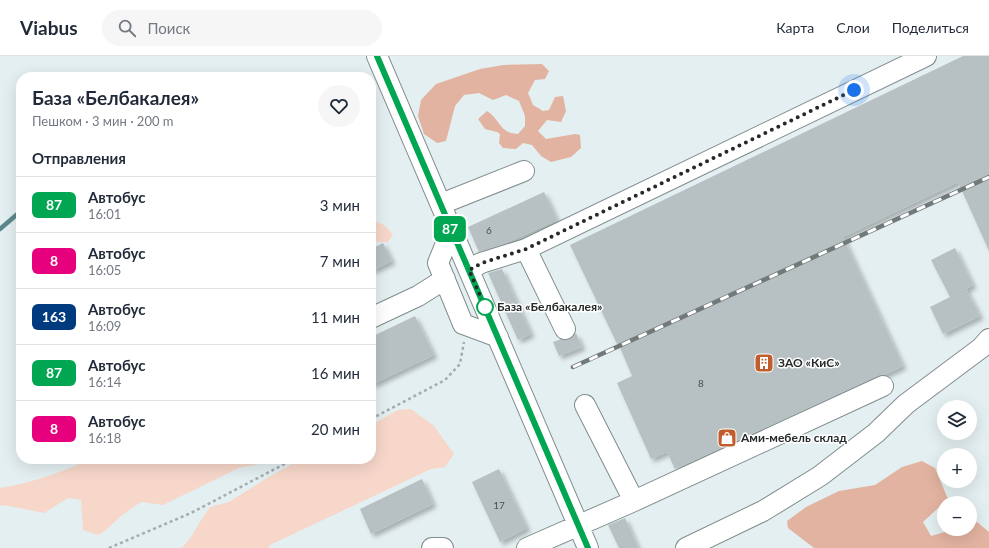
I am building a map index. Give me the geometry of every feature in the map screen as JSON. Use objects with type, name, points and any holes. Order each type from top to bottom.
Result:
[{"type":"street","points":[[377,56],[588,548]]},
{"type":"street","points":[[469,270],[482,263],[526,249],[926,56]]},
{"type":"street","points":[[441,204],[524,171]]},
{"type":"street","points":[[451,231],[438,263],[463,324],[498,337]]},
{"type":"street","points":[[526,249],[565,329]]},
{"type":"street","points":[[376,316],[418,296],[445,280]]},
{"type":"street","points":[[686,548],[763,511],[820,476],[876,433],[906,404],[986,345]]},
{"type":"street","points":[[527,548],[634,501],[883,386]]},
{"type":"street","points":[[585,405],[634,501]]},
{"type":"street","points":[[432,548],[443,548]]},
{"type":"path","points":[[376,416],[445,380],[460,364],[464,342],[463,324]]},
{"type":"path","points":[[109,548],[191,513],[284,464]]},
{"type":"shaded area","points":[[542,64],[549,71],[545,79],[535,80],[528,93],[533,105],[543,111],[549,110],[555,97],[563,96],[566,111],[561,122],[547,120],[538,131],[546,139],[575,134],[580,135],[581,148],[571,157],[551,162],[541,156],[532,145],[523,143],[516,149],[503,148],[499,143],[500,134],[485,129],[478,119],[487,111],[507,132],[518,134],[525,126],[525,116],[519,101],[506,95],[493,100],[479,93],[464,95],[455,106],[446,141],[437,143],[424,134],[418,116],[421,100],[436,84],[480,69],[503,65]]},
{"type":"shaded area","points":[[376,222],[384,225],[393,235],[388,242],[376,242]]},
{"type":"shaded area","points":[[411,409],[434,426],[454,454],[445,467],[431,469],[270,545],[268,548],[182,548],[191,537],[210,507],[229,502],[292,464],[376,464],[376,422],[398,410]]},
{"type":"shaded area","points":[[922,461],[935,468],[937,473],[937,488],[943,488],[947,496],[937,496],[937,509],[923,522],[931,536],[937,534],[937,536],[977,536],[977,522],[989,532],[989,548],[814,548],[788,528],[787,521],[806,507],[839,491],[875,485],[902,467]]},
{"type":"shaded area","points":[[79,464],[260,464],[239,468],[163,505],[141,502],[98,535],[83,530],[81,500],[68,498],[44,513],[4,505],[0,506],[0,488],[24,483]]},
{"type":"building","points":[[963,56],[989,56],[989,251],[958,182],[843,237],[903,366],[675,469],[667,452],[651,459],[617,383],[632,376],[619,345],[618,346],[570,245]]},
{"type":"building","points":[[544,192],[557,220],[506,243],[479,252],[468,227]]},
{"type":"building","points":[[383,243],[392,261],[376,269],[376,246]]},
{"type":"building","points":[[955,248],[973,285],[966,289],[980,316],[943,334],[930,307],[950,297],[931,260]]},
{"type":"building","points":[[502,269],[531,334],[518,340],[488,273]]},
{"type":"building","points":[[415,316],[434,355],[376,383],[376,335]]},
{"type":"building","points":[[576,333],[582,347],[559,356],[553,342],[561,339],[570,339]]},
{"type":"building","points":[[499,469],[527,528],[500,542],[472,482]]},
{"type":"building","points":[[422,479],[433,504],[371,534],[360,509]]},
{"type":"building","points":[[625,518],[638,548],[619,548],[608,525]]},
{"type":"waterway","points":[[0,229],[16,215]]},
{"type":"railway","points":[[573,367],[989,177]]},
{"type":"bus line","name":"87","points":[[377,56],[588,548]]},
{"type":"place","name":"База «Белбакалея»","points":[[485,307]]},
{"type":"place","name":"ЗАО «КиС»","points":[[764,363]]},
{"type":"place","name":"Ами-мебель склад","points":[[727,438]]},
{"type":"route","points":[[485,307],[469,270],[482,263],[526,249],[854,90]]}]
